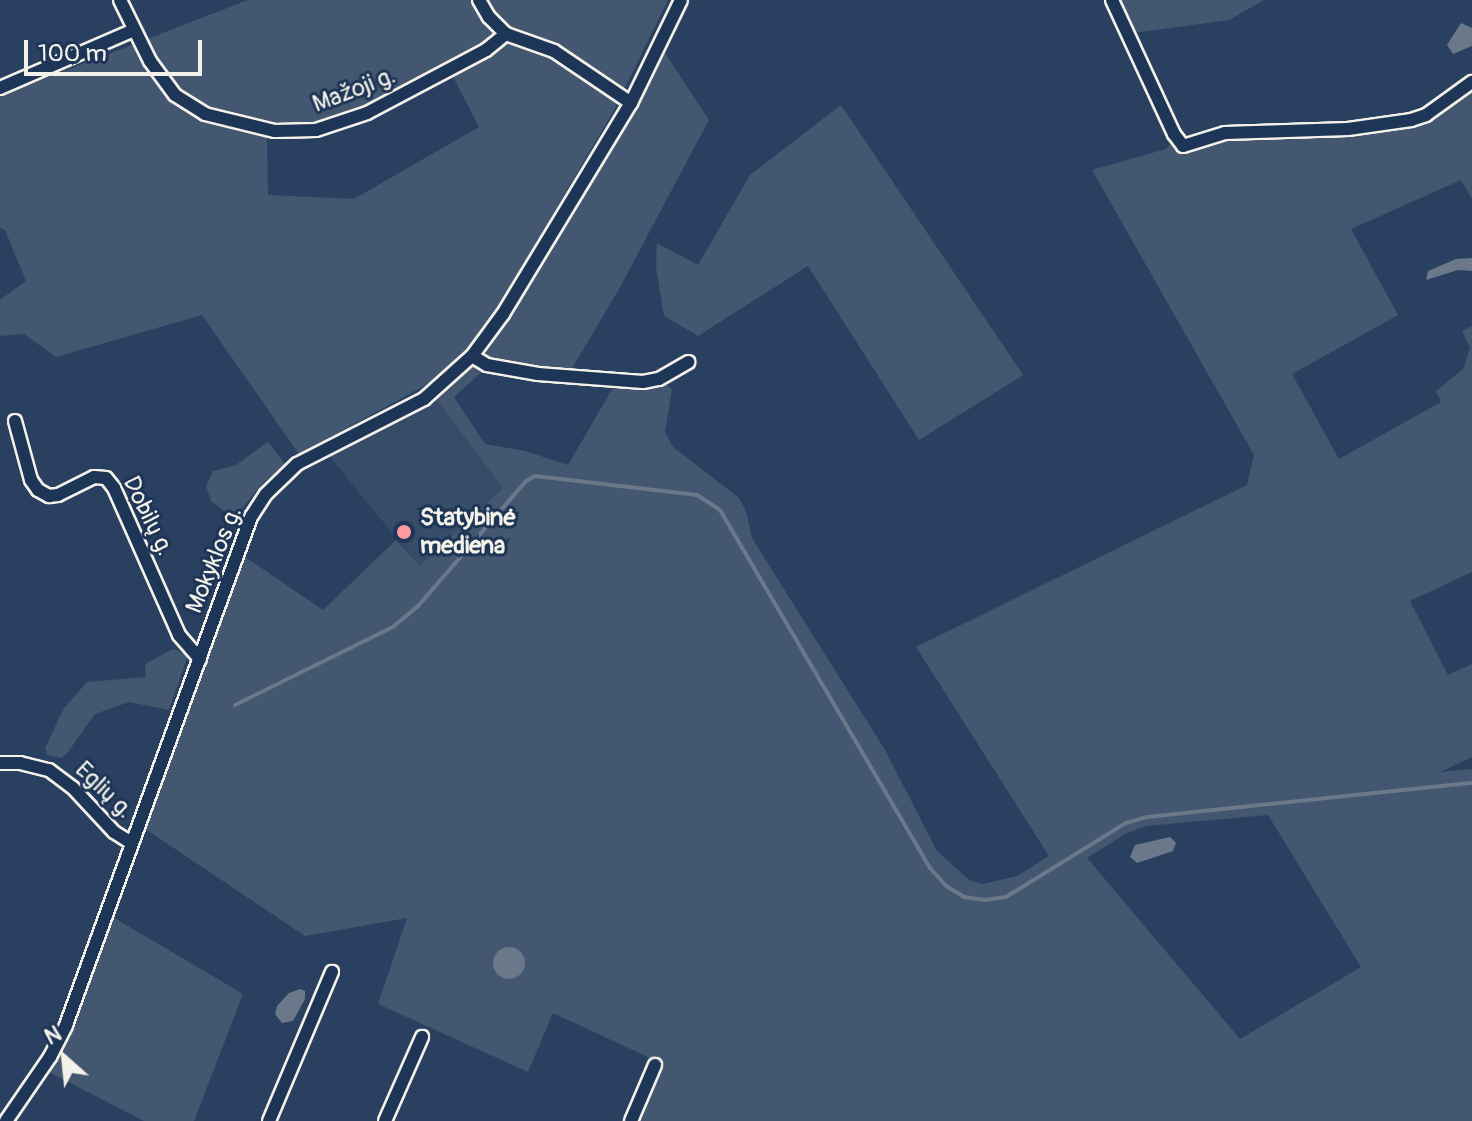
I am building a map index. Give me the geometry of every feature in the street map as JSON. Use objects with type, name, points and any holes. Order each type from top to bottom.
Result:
[{"type":"street","name":"Mažoji g.","points":[[120,0],[164,81],[188,106],[205,114],[275,131],[316,130],[367,113],[486,50],[506,34]]},
{"type":"street","points":[[479,0],[489,17],[506,34],[554,51],[631,103]]},
{"type":"street","name":"Mokyklos g.","points":[[6,1121],[50,1057],[66,1025],[240,542],[266,494],[297,464],[424,399],[472,356],[503,314],[631,103],[681,0]]},
{"type":"street","points":[[1112,0],[1174,134],[1183,146],[1225,133],[1348,129],[1411,120],[1426,115],[1472,82]]},
{"type":"street","points":[[0,88],[134,30]]},
{"type":"street","points":[[472,356],[487,365],[538,374],[643,382],[659,379],[688,362]]},
{"type":"street","name":"Dobilų g.","points":[[15,421],[31,480],[38,490],[49,496],[58,495],[94,477],[106,478],[114,488],[179,635],[200,659]]},
{"type":"street","name":"Eglių g.","points":[[0,763],[33,764],[49,770],[73,788],[114,832],[130,842]]},
{"type":"street","points":[[269,1121],[332,972]]},
{"type":"street","points":[[385,1121],[422,1037]]},
{"type":"street","points":[[631,1121],[655,1065]]},
{"type":"shaded area","points":[[248,0],[668,0],[613,112],[493,315],[458,361],[422,387],[299,454],[202,315],[56,357],[24,334],[0,336],[0,300],[26,281],[5,230],[0,228],[0,96]],"holes":[[[452,75],[479,127],[354,199],[268,195],[267,136],[332,133]]]},
{"type":"shaded area","points":[[1117,0],[1264,0],[1229,20],[1133,33]]},
{"type":"shaded area","points":[[1461,23],[1472,28],[1472,46],[1453,54],[1447,45]]},
{"type":"shaded area","points":[[663,50],[709,120],[619,289],[571,370],[495,360],[454,397],[485,444],[525,451],[568,465],[614,386],[639,389],[664,383],[672,389],[665,432],[673,447],[738,497],[746,511],[752,538],[885,750],[937,851],[969,880],[983,884],[1017,876],[1049,856],[916,647],[1247,485],[1254,455],[1092,170],[1166,149],[1172,142],[1189,148],[1239,134],[1411,123],[1472,88],[1472,199],[1461,180],[1351,229],[1398,315],[1292,374],[1339,459],[1441,402],[1436,391],[1463,369],[1470,348],[1462,331],[1472,326],[1472,572],[1410,601],[1448,675],[1472,664],[1472,757],[1440,772],[1472,769],[1472,1121],[640,1121],[663,1064],[553,1013],[528,1072],[378,1004],[407,918],[305,936],[144,828],[193,700],[241,554],[323,610],[396,540],[420,566],[503,488],[435,398],[485,355],[631,116]],"holes":[[[1268,815],[1361,967],[1240,1039],[1087,858],[1125,834],[1146,826]]]},
{"type":"shaded area","points":[[841,105],[1023,375],[919,440],[808,266],[698,336],[664,316],[656,267],[657,243],[698,265],[750,175]]},
{"type":"shaded area","points":[[1472,258],[1472,271],[1458,270],[1426,280],[1428,271],[1456,259]]},
{"type":"shaded area","points":[[435,398],[503,488],[420,567],[329,456]]},
{"type":"shaded area","points":[[268,442],[285,464],[262,484],[234,518],[211,501],[206,486],[213,471],[236,465]]},
{"type":"shaded area","points":[[173,649],[188,655],[169,710],[129,702],[95,714],[61,758],[47,755],[45,748],[64,708],[87,682],[146,677],[145,664]]},
{"type":"shaded area","points":[[1170,837],[1176,843],[1173,851],[1137,863],[1130,857],[1135,845]]},
{"type":"shaded area","points":[[111,916],[243,994],[194,1121],[144,1121],[49,1072],[76,1015]]},
{"type":"shaded area","points":[[509,947],[520,952],[525,963],[520,974],[509,979],[498,974],[493,963],[498,952]]},
{"type":"shaded area","points":[[300,989],[305,991],[305,999],[293,1021],[282,1023],[275,1014],[277,1006],[289,993]]},
{"type":"waterway","points":[[235,705],[393,627],[419,605],[526,481],[535,476],[697,495],[720,510],[930,868],[946,886],[964,897],[985,900],[1006,897],[1126,823],[1147,817],[1472,783]]},
{"type":"place","name":"Statybinė mediena","points":[[404,532]]}]
